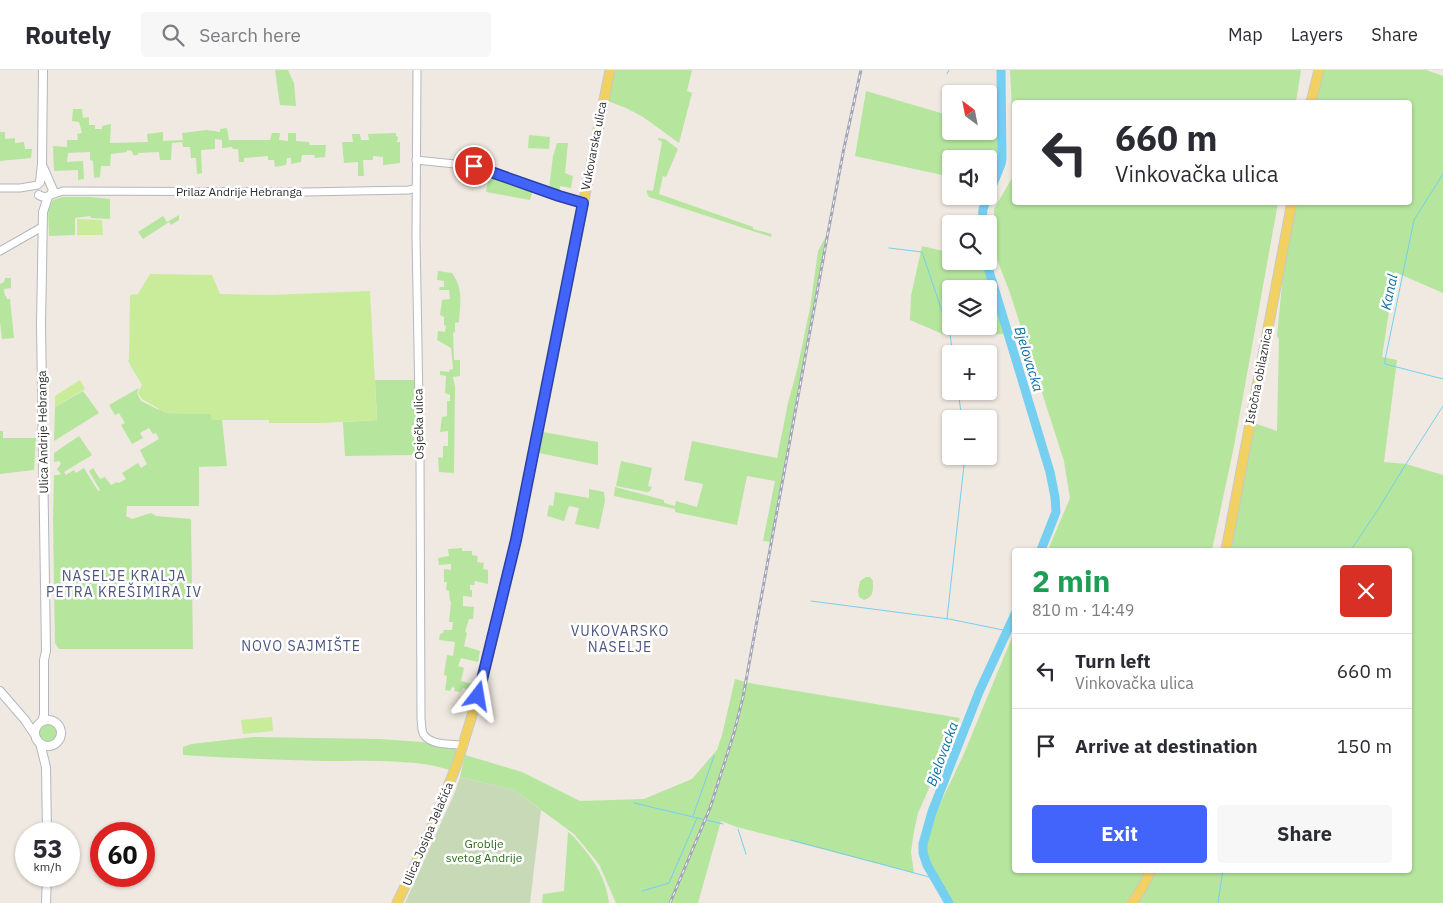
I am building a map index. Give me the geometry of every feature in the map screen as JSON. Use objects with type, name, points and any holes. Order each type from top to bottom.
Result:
[{"type":"main road","name":"Ulica Andrije Hebranga","points":[[41,722],[44,715],[44,660],[46,651],[41,325],[43,212],[39,189],[42,164],[43,70]]},
{"type":"main road","name":"Vukovarska ulica","points":[[457,764],[478,696],[516,540],[610,70]]},
{"type":"main road","points":[[1312,100],[1319,70]]},
{"type":"main road","name":"Ulica Andrije Hebranga","points":[[42,164],[53,190],[43,212]]},
{"type":"main road","points":[[49,196],[43,197],[39,189],[45,181],[50,184]]},
{"type":"main road","name":"Istočna obilaznica","points":[[1226,548],[1291,205]]},
{"type":"main road","name":"Ulica Andrije Hebranga","points":[[46,651],[48,658],[50,715],[54,721]]},
{"type":"main road","points":[[0,691],[25,720],[40,743],[46,767],[47,822]]},
{"type":"main road","points":[[25,720],[32,723],[47,720],[54,721],[61,731],[60,739],[50,749],[46,767]]},
{"type":"main road","points":[[35,735],[35,730],[41,722]]},
{"type":"main road","points":[[40,743],[53,745]]},
{"type":"main road","name":"Ulica Josipa Jelačića","points":[[397,903],[423,848],[457,764]]},
{"type":"main road","points":[[1132,903],[1149,873]]},
{"type":"main road","points":[[46,903],[47,887]]},
{"type":"street","name":"Osječka ulica","points":[[417,70],[416,188],[421,719],[424,736],[428,739],[463,747]]},
{"type":"street","points":[[416,160],[474,166],[583,203]]},
{"type":"street","name":"Prilaz Andrije Hebranga","points":[[50,184],[63,191]]},
{"type":"street","points":[[0,188],[39,189]]},
{"type":"street","name":"Prilaz Andrije Hebranga","points":[[49,196],[63,191],[305,192],[409,190],[416,188]]},
{"type":"street","points":[[0,251],[42,227]]},
{"type":"green space","points":[[275,70],[288,70],[294,83],[296,106],[280,105]]},
{"type":"green space","points":[[613,70],[692,70],[687,91],[692,93],[679,143],[643,117],[608,101]]},
{"type":"green space","points":[[1010,70],[1301,70],[1296,100],[1012,100],[1012,109]]},
{"type":"green space","points":[[1319,70],[1426,70],[1443,76],[1443,293],[1395,272],[1382,357],[1397,360],[1384,462],[1406,464],[1443,475],[1443,903],[949,903],[933,879],[926,862],[923,844],[925,835],[963,756],[1012,637],[1012,873],[1412,873],[1412,548],[1226,548],[1251,422],[1277,431],[1279,339],[1277,336],[1288,223],[1292,205],[1412,205],[1412,100],[1312,100]]},
{"type":"green space","points":[[866,91],[942,113],[942,140],[998,140],[998,129],[1000,130],[999,164],[997,168],[997,150],[942,150],[942,175],[855,156]]},
{"type":"green space","points":[[73,109],[82,109],[83,118],[89,117],[89,125],[95,125],[95,129],[102,129],[102,126],[111,124],[110,143],[148,142],[147,134],[163,132],[163,141],[183,140],[182,133],[207,130],[220,132],[220,129],[227,128],[229,140],[270,140],[272,133],[280,133],[279,140],[288,141],[288,133],[296,133],[296,141],[309,142],[310,145],[326,145],[325,157],[315,158],[314,155],[302,155],[301,162],[291,164],[291,158],[287,158],[286,165],[275,167],[274,160],[268,160],[268,156],[244,158],[244,162],[239,162],[238,149],[233,149],[232,147],[222,148],[222,140],[215,139],[215,149],[201,150],[202,173],[197,174],[196,158],[191,158],[190,147],[183,147],[182,142],[172,143],[171,160],[160,160],[159,152],[133,155],[132,151],[127,150],[127,152],[111,154],[110,166],[101,166],[100,177],[94,178],[93,161],[90,160],[90,152],[68,153],[67,162],[83,161],[84,179],[78,180],[78,170],[54,171],[53,146],[67,147],[67,140],[78,140],[77,134],[82,133],[79,122],[72,121]]},
{"type":"green space","points":[[0,132],[5,132],[5,139],[15,138],[15,143],[24,142],[25,149],[32,149],[31,158],[0,161]]},
{"type":"green space","points":[[396,133],[398,137],[397,142],[400,142],[400,163],[383,165],[383,157],[373,156],[373,160],[363,160],[364,176],[358,176],[358,162],[344,163],[342,142],[353,142],[352,134],[360,134],[361,140],[369,140],[368,134]]},
{"type":"green space","points":[[529,135],[550,137],[549,149],[528,148]]},
{"type":"green space","points":[[658,138],[665,139],[678,149],[666,177],[663,176],[659,194],[753,227],[753,229],[772,234],[771,237],[649,197],[647,190],[653,191],[662,142]]},
{"type":"green space","points":[[557,143],[568,143],[565,173],[573,176],[571,188],[560,186],[559,193],[549,189],[553,156]]},
{"type":"green space","points":[[489,175],[533,189],[530,200],[486,192]]},
{"type":"green space","points":[[1012,178],[1012,205],[1278,205],[1234,446],[1212,548],[1049,548],[1070,498],[1064,461],[1010,293],[997,259],[997,215],[994,215],[994,209]]},
{"type":"green space","points":[[63,197],[110,199],[110,219],[91,218],[90,216],[75,218],[75,235],[49,236],[48,208],[53,200]]},
{"type":"green space","points":[[179,215],[179,220],[171,225],[169,222],[143,239],[138,232],[163,216],[167,222]]},
{"type":"green space","points":[[77,219],[102,220],[103,235],[77,235]]},
{"type":"green space","points":[[825,238],[827,238],[771,542],[763,541],[775,481],[747,476],[737,525],[675,512],[675,509],[614,496],[615,487],[664,500],[664,503],[675,506],[676,501],[697,507],[703,484],[684,480],[692,441],[777,458],[810,308],[818,251]]},
{"type":"green space","points":[[922,246],[942,251],[942,270],[989,270],[992,280],[942,280],[942,334],[910,320],[911,296]]},
{"type":"green space","points":[[438,271],[452,273],[460,291],[459,322],[455,323],[455,332],[453,333],[454,360],[460,360],[460,376],[453,377],[455,387],[454,473],[439,472],[438,457],[443,458],[443,446],[448,446],[448,431],[440,432],[442,417],[447,416],[447,401],[450,401],[450,395],[445,393],[446,376],[440,375],[440,371],[450,372],[449,370],[453,369],[451,348],[437,340],[438,331],[445,332],[446,326],[444,325],[444,317],[440,315],[442,300],[450,299],[449,290],[439,290],[440,287],[444,287],[444,281],[437,280]]},
{"type":"green space","points":[[150,274],[212,275],[220,294],[270,295],[370,291],[377,420],[269,423],[269,420],[212,420],[211,414],[166,413],[142,399],[138,393],[142,385],[128,361],[130,295],[138,294]]},
{"type":"green space","points":[[5,278],[11,278],[11,288],[4,289],[5,296],[7,299],[10,299],[14,338],[2,339],[0,284],[4,282]]},
{"type":"green space","points":[[997,296],[1009,334],[997,334]]},
{"type":"green space","points":[[80,380],[85,389],[55,407],[55,396]]},
{"type":"green space","points":[[375,380],[415,380],[415,454],[345,456],[343,422],[377,420]]},
{"type":"green space","points":[[139,388],[137,393],[141,401],[166,413],[211,414],[212,420],[222,420],[227,466],[199,467],[199,506],[127,506],[126,516],[132,519],[151,513],[156,516],[191,519],[193,649],[59,649],[55,643],[53,520],[54,475],[61,474],[57,469],[61,464],[59,461],[54,462],[54,453],[79,436],[92,455],[64,472],[66,475],[74,470],[76,473],[84,468],[98,491],[100,490],[89,471],[93,468],[100,479],[105,477],[111,485],[126,479],[122,473],[138,463],[141,468],[147,464],[140,450],[159,439],[156,433],[153,434],[149,428],[140,433],[143,438],[132,444],[121,425],[125,423],[119,413],[115,415],[109,405]]},
{"type":"green space","points":[[83,391],[99,413],[54,441],[55,407]]},
{"type":"green space","points":[[0,431],[3,431],[3,438],[36,438],[34,470],[0,474]]},
{"type":"green space","points":[[543,432],[598,442],[598,465],[539,453]]},
{"type":"green space","points":[[621,461],[652,468],[648,486],[652,487],[650,491],[616,486]]},
{"type":"green space","points":[[589,489],[604,492],[605,501],[599,529],[575,524],[579,508],[569,506],[564,521],[547,516],[549,505],[553,506],[555,492],[589,498]]},
{"type":"green space","points":[[462,548],[462,551],[472,551],[472,555],[478,556],[477,562],[484,563],[483,569],[488,570],[488,584],[475,581],[474,585],[470,585],[472,597],[463,596],[463,606],[474,607],[473,619],[469,619],[465,632],[467,633],[464,646],[480,651],[478,662],[461,658],[458,666],[464,668],[461,681],[472,684],[470,690],[463,688],[461,692],[454,691],[455,688],[452,687],[450,691],[445,690],[447,676],[444,675],[447,655],[453,656],[455,642],[439,640],[440,634],[444,630],[452,630],[453,622],[449,622],[451,602],[449,591],[446,590],[447,582],[444,582],[444,569],[451,570],[451,564],[439,565],[438,558],[449,556],[448,549]]},
{"type":"green space","points":[[870,577],[873,581],[873,590],[870,597],[864,600],[859,597],[858,591],[860,581]]},
{"type":"green space","points":[[735,679],[749,683],[960,718],[918,813],[911,852],[914,873],[737,827],[721,821],[698,903],[616,903],[599,864],[574,834],[514,790],[460,777],[465,755],[522,772],[580,801],[644,799],[692,779],[717,750]]},
{"type":"green space","points":[[272,717],[273,731],[243,734],[241,720]]},
{"type":"green space","points":[[48,724],[54,727],[57,733],[54,739],[48,742],[42,739],[39,733],[42,727]]},
{"type":"green space","points":[[253,737],[379,739],[423,742],[459,750],[453,771],[406,762],[289,760],[183,755],[183,747],[191,744]]},
{"type":"green space","name":"Groblje svetog Andrije","points":[[460,777],[514,790],[541,810],[530,903],[405,903]]},
{"type":"green space","points":[[568,832],[579,842],[597,868],[606,888],[609,903],[542,903],[543,894],[564,891]]},
{"type":"waterway","points":[[947,74],[949,70]]},
{"type":"waterway","name":"Bjelovacka","points":[[997,174],[1002,159],[1001,70]]},
{"type":"waterway","name":"Kanal","points":[[1443,174],[1414,220],[1385,360],[1385,364],[1443,379]]},
{"type":"waterway","name":"Bjelovacka","points":[[983,215],[985,205]]},
{"type":"waterway","points":[[889,248],[922,252],[950,335],[952,345]]},
{"type":"waterway","name":"Bjelovacka","points":[[989,270],[1050,472],[1055,497],[1056,512],[1042,548]]},
{"type":"waterway","points":[[959,400],[961,410]]},
{"type":"waterway","name":"Kanal","points":[[1352,548],[1443,406]]},
{"type":"waterway","points":[[947,619],[964,465]]},
{"type":"waterway","points":[[811,601],[949,619],[1008,631]]},
{"type":"waterway","name":"Bjelovacka","points":[[949,903],[927,865],[923,853],[923,844],[932,812],[979,692],[1012,620]]},
{"type":"waterway","points":[[693,816],[714,756]]},
{"type":"waterway","points":[[634,803],[723,824]]},
{"type":"waterway","points":[[642,891],[669,883],[697,818]]},
{"type":"waterway","points":[[738,829],[746,854]]},
{"type":"waterway","points":[[791,840],[933,878]]},
{"type":"waterway","name":"Kanal","points":[[1218,903],[1223,873]]},
{"type":"railway","points":[[670,903],[710,808],[734,733],[743,697],[827,238],[861,70]]},
{"type":"district","name":"NASELJE KRALJA PETRA KREŠIMIRA IV","points":[[124,584]]},
{"type":"district","name":"VUKOVARSKO NASELJE","points":[[620,640]]},
{"type":"district","name":"NOVO SAJMIŠTE","points":[[301,646]]},
{"type":"route","points":[[474,166],[583,203],[516,540],[478,696]]}]
